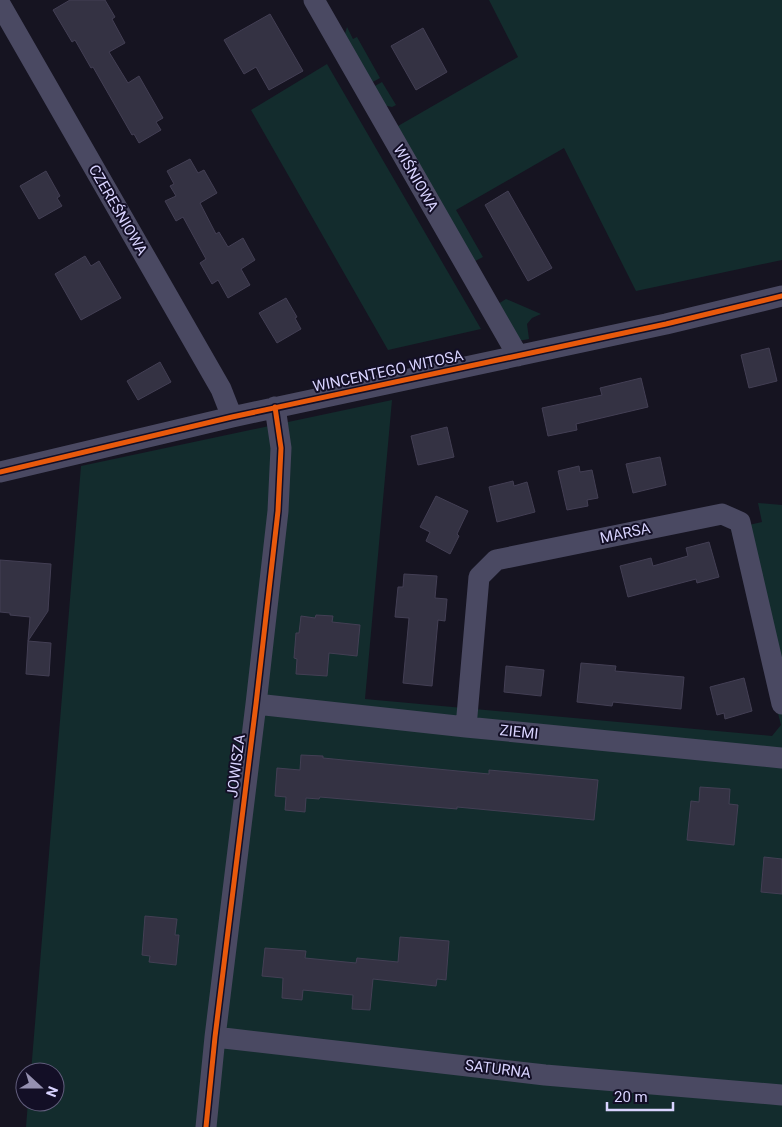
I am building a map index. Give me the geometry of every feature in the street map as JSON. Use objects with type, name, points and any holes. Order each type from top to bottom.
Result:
[{"type":"street","name":"WIŚNIOWA","points":[[314,0],[518,356]]},
{"type":"street","name":"CZEREŚNIOWA","points":[[0,4],[221,389],[232,417]]},
{"type":"street","name":"WINCENTEGO WITOSA","points":[[0,472],[275,407],[656,326],[782,296]]},
{"type":"street","name":"JOWISZA","points":[[206,1127],[215,1037],[278,511],[281,448],[275,407]]},
{"type":"street","name":"MARSA","points":[[466,727],[479,578],[496,560],[722,514],[740,522],[782,704]]},
{"type":"street","name":"ZIEMI","points":[[256,704],[782,758]]},
{"type":"street","name":"SATURNA","points":[[215,1037],[545,1075],[782,1095]]},
{"type":"green space","points":[[489,0],[782,0],[782,260],[636,291],[564,148],[456,210],[483,257],[473,262],[397,125],[518,57]]},
{"type":"green space","points":[[347,27],[353,39],[357,37],[380,78],[371,83],[344,37]]},
{"type":"green space","points":[[327,64],[481,329],[388,350],[251,110]]},
{"type":"green space","points":[[382,82],[396,105],[392,107],[383,105],[373,87]]},
{"type":"green space","points":[[506,299],[541,314],[532,318],[527,324],[529,339],[518,341],[498,304]]},
{"type":"green space","points":[[392,400],[365,699],[772,736],[781,725],[731,529],[762,522],[758,503],[782,505],[782,1127],[26,1127],[27,1112],[65,1112],[65,1062],[32,1062],[81,466]]},
{"type":"building","points":[[70,0],[105,0],[115,17],[112,19],[125,43],[109,52],[128,83],[139,76],[163,118],[156,122],[161,130],[139,143],[134,134],[132,135],[93,67],[91,68],[75,40],[72,42],[53,10]]},
{"type":"building","points":[[270,14],[303,71],[269,90],[256,67],[244,74],[224,40]]},
{"type":"building","points":[[423,28],[447,72],[416,90],[391,46]]},
{"type":"building","points":[[190,159],[198,173],[204,170],[217,193],[200,203],[216,234],[219,232],[228,247],[243,238],[255,260],[241,269],[250,285],[228,298],[218,280],[212,284],[200,263],[206,259],[183,217],[176,221],[165,201],[176,196],[170,186],[174,184],[167,171]]},
{"type":"building","points":[[46,171],[60,196],[57,198],[62,206],[39,219],[20,186]]},
{"type":"building","points":[[508,191],[552,268],[528,281],[485,205]]},
{"type":"building","points":[[85,256],[91,266],[99,261],[121,298],[81,320],[55,274]]},
{"type":"building","points":[[286,298],[297,317],[295,318],[301,329],[277,343],[259,313]]},
{"type":"building","points":[[769,348],[777,381],[749,388],[741,355]]},
{"type":"building","points":[[160,362],[171,382],[138,400],[127,381]]},
{"type":"building","points":[[641,378],[648,407],[576,424],[577,430],[548,436],[542,408],[602,395],[600,388]]},
{"type":"building","points":[[447,427],[454,457],[418,465],[411,436]]},
{"type":"building","points":[[660,457],[666,485],[633,493],[626,464]]},
{"type":"building","points":[[579,466],[580,472],[592,470],[598,498],[587,500],[588,506],[567,510],[558,471]]},
{"type":"building","points":[[513,481],[514,486],[527,482],[535,512],[497,522],[489,487]]},
{"type":"building","points":[[436,496],[468,511],[450,554],[426,541],[430,532],[420,527]]},
{"type":"building","points":[[709,542],[719,577],[697,583],[696,579],[628,597],[620,566],[651,558],[653,566],[688,556],[686,548]]},
{"type":"building","points":[[0,560],[51,564],[48,611],[28,641],[30,617],[0,612]]},
{"type":"building","points":[[404,574],[437,576],[435,598],[447,599],[445,621],[438,620],[432,686],[403,683],[409,618],[395,617],[398,587],[403,587]]},
{"type":"building","points":[[316,615],[333,616],[332,622],[360,625],[357,656],[329,653],[327,676],[296,674],[297,659],[294,658],[296,633],[299,633],[301,616],[315,618]]},
{"type":"building","points":[[28,641],[51,643],[49,676],[26,674]]},
{"type":"building","points":[[581,663],[616,666],[615,671],[684,677],[681,709],[613,702],[612,706],[577,702]]},
{"type":"building","points":[[506,666],[544,670],[541,696],[504,692]]},
{"type":"building","points":[[744,678],[752,711],[725,719],[724,713],[717,715],[710,687]]},
{"type":"building","points":[[301,755],[489,774],[489,770],[598,780],[594,820],[320,797],[319,799],[306,798],[305,812],[285,810],[286,797],[275,796],[277,768],[300,770]]},
{"type":"building","points":[[700,787],[730,789],[729,804],[738,805],[734,845],[687,840],[691,801],[699,802]]},
{"type":"building","points":[[764,857],[782,859],[782,894],[761,892]]},
{"type":"building","points":[[145,916],[177,919],[175,935],[179,935],[176,965],[149,962],[150,956],[142,955]]},
{"type":"building","points":[[400,937],[449,941],[446,980],[437,979],[436,986],[373,979],[370,1010],[352,1009],[353,995],[303,990],[302,1000],[282,998],[283,978],[262,976],[265,948],[306,951],[305,958],[356,963],[357,958],[398,962]]},
{"type":"cycle path","points":[[0,472],[232,417],[666,324],[782,296]]},
{"type":"cycle path","points":[[206,1127],[215,1037],[278,511],[281,448],[275,407]]}]
